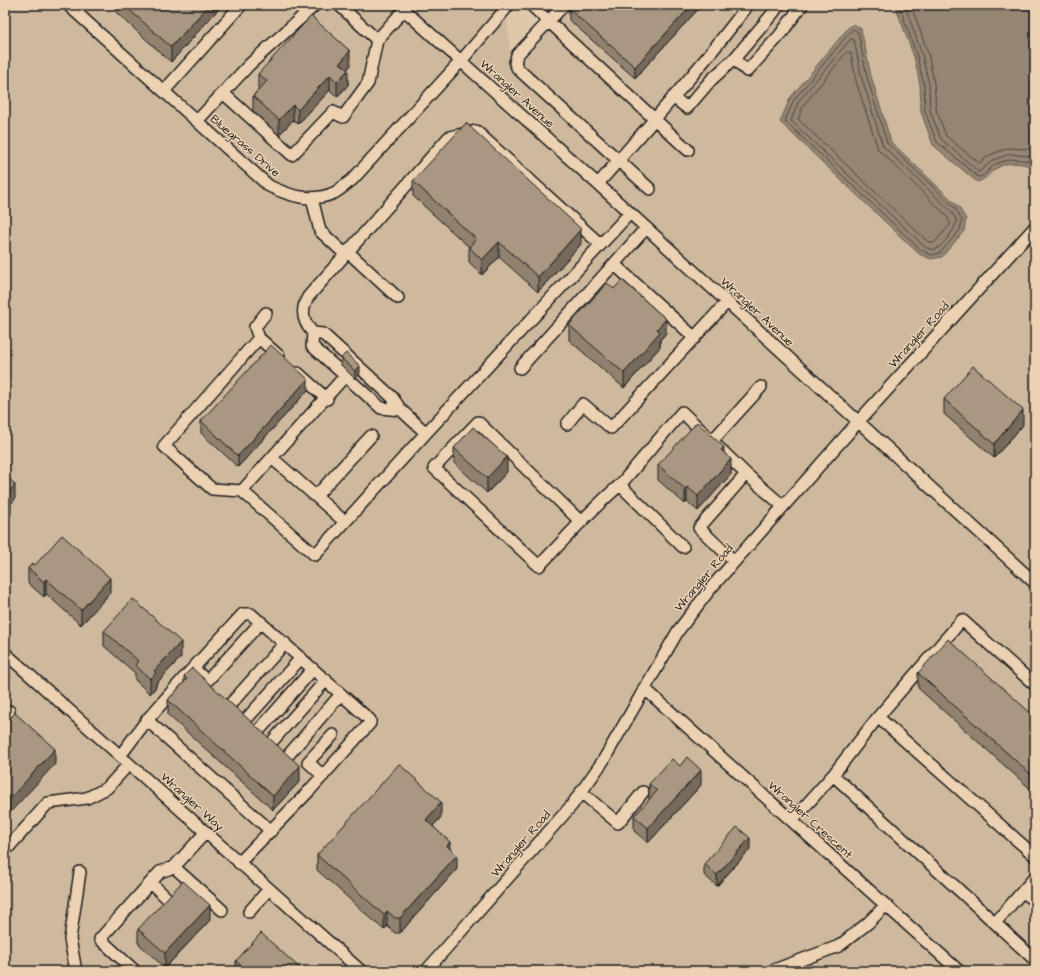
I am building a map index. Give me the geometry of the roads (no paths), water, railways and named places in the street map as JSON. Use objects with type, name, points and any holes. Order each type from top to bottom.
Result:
[{"type":"street","name":"Bluegrass Drive","points":[[68,5],[269,186],[290,196],[312,198],[334,192],[352,180],[461,61],[509,5]]},
{"type":"street","points":[[164,91],[241,5]]},
{"type":"street","points":[[197,121],[249,64],[315,5]]},
{"type":"street","points":[[339,5],[377,40]]},
{"type":"street","points":[[531,5],[688,150]]},
{"type":"street","points":[[564,5],[517,55],[515,63],[518,69],[650,189]]},
{"type":"street","points":[[598,184],[655,120],[723,38],[748,5]]},
{"type":"street","points":[[673,97],[687,108],[711,80],[734,59],[774,12],[778,5]]},
{"type":"street","points":[[734,59],[747,71],[780,35],[798,6]]},
{"type":"street","points":[[223,93],[292,155],[334,112],[343,117],[368,83],[377,40],[406,8]]},
{"type":"street","name":"Wrangler Avenue","points":[[406,8],[461,61],[728,302],[1035,583]]},
{"type":"street","points":[[401,410],[381,408],[312,346],[313,333],[304,320],[303,310],[305,302],[346,253],[449,137],[476,131],[600,244]]},
{"type":"street","points":[[312,198],[320,231],[398,298]]},
{"type":"street","points":[[259,338],[164,446],[212,489],[242,491],[315,555],[630,213]]},
{"type":"street","name":"Wrangler Road","points":[[426,971],[524,861],[581,792],[603,761],[678,631],[711,588],[858,422],[1035,227]]},
{"type":"street","points":[[520,368],[646,228]]},
{"type":"street","points":[[614,264],[695,338]]},
{"type":"street","points":[[567,424],[583,404],[611,428],[728,302]]},
{"type":"street","points":[[266,313],[255,326],[259,338],[326,399]]},
{"type":"street","points":[[313,333],[323,334],[392,397],[401,410],[426,433]]},
{"type":"street","points":[[242,491],[345,376]]},
{"type":"street","points":[[712,441],[761,387]]},
{"type":"street","points":[[581,522],[478,422],[434,468],[539,566],[581,522],[600,501],[620,485],[682,412],[746,474],[783,506]]},
{"type":"street","points":[[316,496],[371,436]]},
{"type":"street","points":[[272,458],[345,522]]},
{"type":"street","points":[[734,561],[699,528],[746,474]]},
{"type":"street","points":[[620,485],[683,547]]},
{"type":"street","points":[[120,756],[147,720],[243,614],[251,614],[285,643],[370,720],[370,723],[323,776],[271,831],[239,862]]},
{"type":"street","points":[[792,821],[833,775],[878,717],[962,620],[1035,685]]},
{"type":"street","points":[[193,668],[207,681],[261,622]]},
{"type":"street","points":[[227,708],[285,643]]},
{"type":"street","name":"Wrangler Way","points":[[5,654],[360,971]]},
{"type":"street","points":[[242,724],[301,658]]},
{"type":"street","points":[[254,736],[313,669]]},
{"type":"street","points":[[270,744],[326,680]]},
{"type":"street","name":"Wrangler Crescent","points":[[644,688],[958,971]]},
{"type":"street","points":[[284,760],[341,694]]},
{"type":"street","points":[[878,717],[1035,856]]},
{"type":"street","points":[[147,720],[271,831]]},
{"type":"street","points":[[323,776],[308,762],[333,735]]},
{"type":"street","points":[[5,850],[48,803],[87,798],[107,788],[129,764]]},
{"type":"street","points":[[833,775],[1035,960]]},
{"type":"street","points":[[581,792],[618,823],[643,792]]},
{"type":"street","points":[[135,971],[100,939],[160,872],[174,867],[206,832]]},
{"type":"street","points":[[174,867],[222,910]]},
{"type":"street","points":[[76,971],[70,939],[80,872]]},
{"type":"street","points":[[995,923],[1035,877]]},
{"type":"street","points":[[151,883],[170,900]]},
{"type":"street","points":[[250,912],[269,889]]},
{"type":"street","points":[[1023,891],[1035,902]]},
{"type":"street","points":[[771,971],[839,946],[868,923],[886,905]]},
{"type":"water","points":[[895,5],[1035,5],[1035,161],[1031,166],[1018,163],[1005,164],[997,168],[984,179],[977,182],[933,145],[921,112],[920,85],[914,57]]},
{"type":"water","points":[[854,24],[861,29],[871,76],[891,142],[958,206],[966,219],[964,231],[942,257],[931,259],[919,254],[780,122],[790,98],[848,28]]}]
